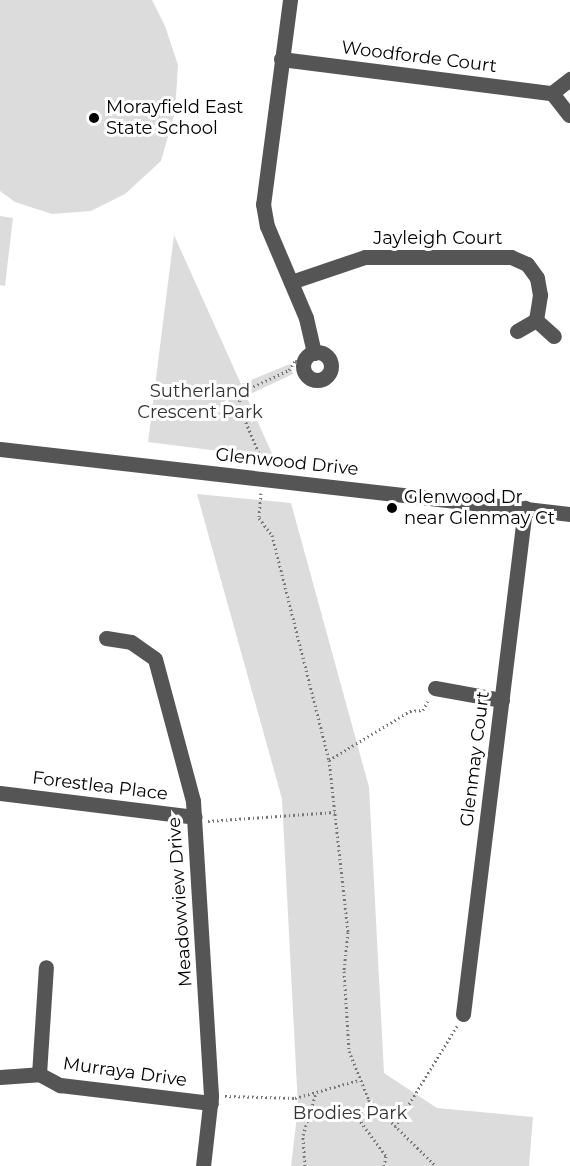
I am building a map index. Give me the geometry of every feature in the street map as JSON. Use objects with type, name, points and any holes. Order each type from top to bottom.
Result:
[{"type":"street","points":[[290,0],[263,204],[267,226],[306,318],[309,358]]},
{"type":"street","name":"Woodforde Court","points":[[281,59],[552,93]]},
{"type":"street","points":[[569,115],[552,93],[570,79]]},
{"type":"street","name":"Jayleigh Court","points":[[291,282],[365,257],[511,257],[526,264],[537,278],[540,294],[536,320]]},
{"type":"street","points":[[517,331],[536,320],[554,336]]},
{"type":"street","name":"Glenwood Drive","points":[[0,449],[570,514]]},
{"type":"street","name":"Glenmay Court","points":[[463,1014],[525,508]]},
{"type":"street","name":"Meadowview Drive","points":[[105,638],[131,642],[155,659],[196,819],[211,1100],[203,1166]]},
{"type":"street","points":[[435,688],[502,700]]},
{"type":"street","name":"Forestlea Place","points":[[0,793],[196,819]]},
{"type":"street","points":[[39,1074],[46,967]]},
{"type":"street","name":"Murraya Drive","points":[[0,1077],[39,1074],[60,1085],[211,1100]]},
{"type":"path","points":[[264,465],[239,405],[241,392],[289,370],[295,361],[309,358]]},
{"type":"path","points":[[261,493],[259,518],[272,535],[329,760],[348,932],[344,971],[349,1051],[369,1100],[436,1166]]},
{"type":"path","points":[[329,760],[410,711],[423,710],[435,688]]},
{"type":"path","points":[[196,819],[335,812]]},
{"type":"path","points":[[395,1127],[463,1014]]},
{"type":"path","points":[[211,1100],[295,1098],[359,1080]]},
{"type":"path","points":[[305,1166],[303,1135],[316,1093]]},
{"type":"path","points":[[369,1100],[358,1118],[387,1156],[384,1166]]},
{"type":"green space","points":[[0,0],[152,0],[165,26],[178,65],[175,112],[161,161],[125,194],[91,211],[52,214],[15,202],[0,191]]},
{"type":"green space","points":[[0,216],[13,218],[5,286],[0,285]]},
{"type":"green space","name":"Sutherland Crescent Park","points":[[174,235],[241,384],[290,364],[293,374],[246,396],[274,458],[148,442]]},
{"type":"green space","name":"Brodies Park","points":[[197,494],[291,503],[369,787],[384,1073],[437,1108],[533,1117],[529,1166],[291,1166],[298,1107],[282,799]]},
{"type":"place","name":"Morayfield East State School","points":[[94,118]]},
{"type":"place","name":"Glenwood Dr near Glenmay Ct","points":[[392,508]]}]
